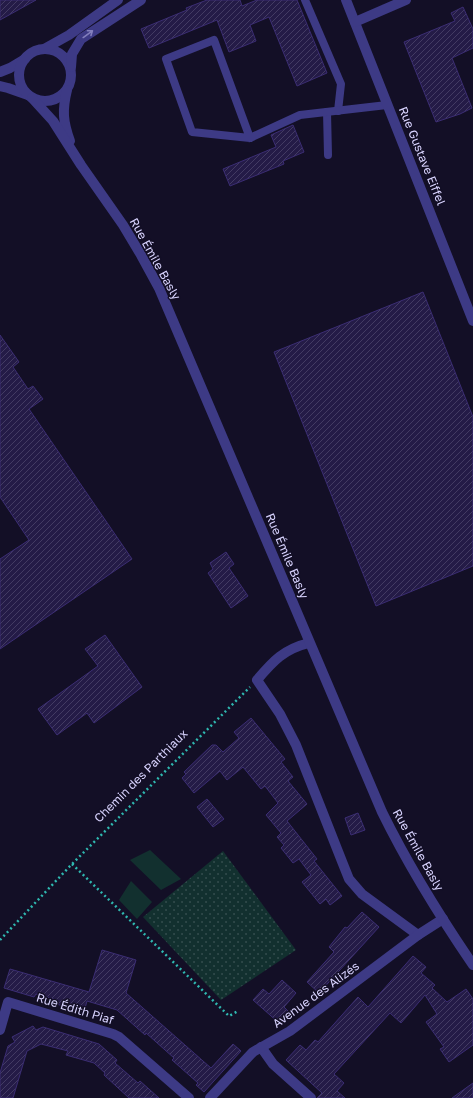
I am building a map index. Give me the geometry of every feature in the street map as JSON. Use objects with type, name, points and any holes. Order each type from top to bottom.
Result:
[{"type":"street","points":[[0,72],[25,59],[33,52],[44,49],[68,35],[118,0]]},
{"type":"street","points":[[0,86],[42,102],[53,101],[60,98],[67,90],[72,77],[72,54],[81,39],[141,0]]},
{"type":"street","name":"Rue Gustave Eiffel","points":[[346,0],[473,321]]},
{"type":"street","points":[[355,22],[406,0]]},
{"type":"street","points":[[44,49],[62,54],[71,67]]},
{"type":"street","points":[[25,59],[20,69],[19,80],[21,86],[30,97]]},
{"type":"street","name":"Rue Émile Basly","points":[[67,90],[64,106],[64,118],[76,158]]},
{"type":"street","name":"Rue Émile Basly","points":[[30,97],[53,121],[76,158],[126,230],[159,288],[384,816],[406,858],[473,965]]},
{"type":"street","points":[[309,643],[294,647],[282,653],[257,680],[280,714],[296,745],[349,879],[362,894],[418,935]]},
{"type":"street","name":"Avenue des Alizés","points":[[210,1098],[249,1056],[260,1047],[296,1027],[418,935],[443,919]]},
{"type":"street","name":"Rue Édith Piaf","points":[[0,1030],[8,1002],[113,1034],[189,1098]]},
{"type":"street","points":[[260,1047],[273,1064],[311,1098]]},
{"type":"lane","points":[[304,0],[341,84],[338,111]]},
{"type":"lane","points":[[250,138],[214,40],[166,59],[192,132],[250,138],[300,115],[388,105]]},
{"type":"lane","points":[[327,112],[328,155]]},
{"type":"path","name":"Chemin des Parthiaux","points":[[0,940],[72,864],[257,680]]},
{"type":"path","points":[[72,864],[229,1016],[238,1011]]},
{"type":"green space","points":[[150,850],[181,879],[161,890],[130,860]]},
{"type":"green space","points":[[223,851],[296,950],[221,1000],[143,917]]},
{"type":"green space","points":[[131,881],[152,902],[137,919],[119,900]]},
{"type":"building","points":[[0,0],[36,0],[0,20]]},
{"type":"building","points":[[207,0],[240,0],[242,6],[257,0],[297,0],[327,73],[297,86],[269,17],[250,25],[256,41],[229,52],[217,20],[149,48],[141,29]]},
{"type":"building","points":[[463,7],[473,29],[473,48],[452,58],[472,108],[460,114],[436,122],[404,42],[455,21],[451,13]]},
{"type":"building","points":[[293,125],[304,152],[283,161],[284,164],[230,186],[223,169],[276,147],[271,135]]},
{"type":"building","points":[[423,292],[473,417],[473,566],[376,606],[274,352]]},
{"type":"building","points":[[0,335],[19,362],[13,367],[28,389],[33,386],[43,399],[29,409],[132,559],[0,649],[0,559],[29,540],[0,497]]},
{"type":"building","points":[[226,552],[234,564],[229,568],[248,596],[231,608],[208,573],[213,569],[210,563]]},
{"type":"building","points":[[105,635],[142,687],[94,723],[87,713],[57,735],[38,709],[98,666],[85,649]]},
{"type":"building","points":[[251,718],[285,759],[281,762],[293,777],[288,781],[307,804],[287,821],[317,859],[314,861],[342,896],[330,905],[326,899],[320,904],[302,882],[311,875],[299,859],[293,863],[281,848],[284,845],[277,837],[281,833],[266,815],[278,803],[265,786],[261,789],[243,767],[227,780],[220,771],[194,793],[182,778],[186,774],[184,772],[212,745],[216,745],[223,752],[239,738],[234,732]]},
{"type":"building","points":[[207,799],[224,819],[213,827],[197,807]]},
{"type":"building","points":[[358,813],[365,830],[351,835],[345,818]]},
{"type":"building","points":[[362,912],[379,927],[319,993],[307,982],[334,952],[329,947],[345,927],[347,928]]},
{"type":"building","points":[[102,950],[136,960],[126,993],[211,1068],[233,1044],[241,1051],[204,1092],[196,1085],[198,1083],[172,1060],[174,1058],[117,1010],[87,1001],[84,1012],[53,1003],[54,999],[36,994],[34,997],[4,988],[10,969],[89,992]]},
{"type":"building","points":[[413,956],[426,967],[421,973],[435,985],[432,988],[447,1002],[466,989],[473,999],[473,1045],[449,1062],[440,1049],[444,1047],[426,1022],[437,1014],[425,995],[401,1023],[390,1013],[334,1074],[344,1083],[337,1091],[345,1098],[317,1098],[322,1093],[286,1060],[300,1045],[306,1050],[315,1040],[318,1042],[358,997],[368,1007]]},
{"type":"building","points":[[282,980],[296,993],[284,1007],[289,1012],[279,1023],[253,1000],[263,989],[269,994]]},
{"type":"building","points":[[33,1026],[36,1030],[43,1027],[99,1044],[117,1060],[115,1063],[138,1083],[140,1081],[159,1098],[129,1098],[104,1075],[105,1073],[94,1063],[66,1055],[68,1051],[41,1044],[27,1051],[13,1098],[0,1098],[0,1073],[8,1046],[15,1042],[12,1037]]},
{"type":"building","points":[[473,1083],[473,1098],[452,1098]]}]
